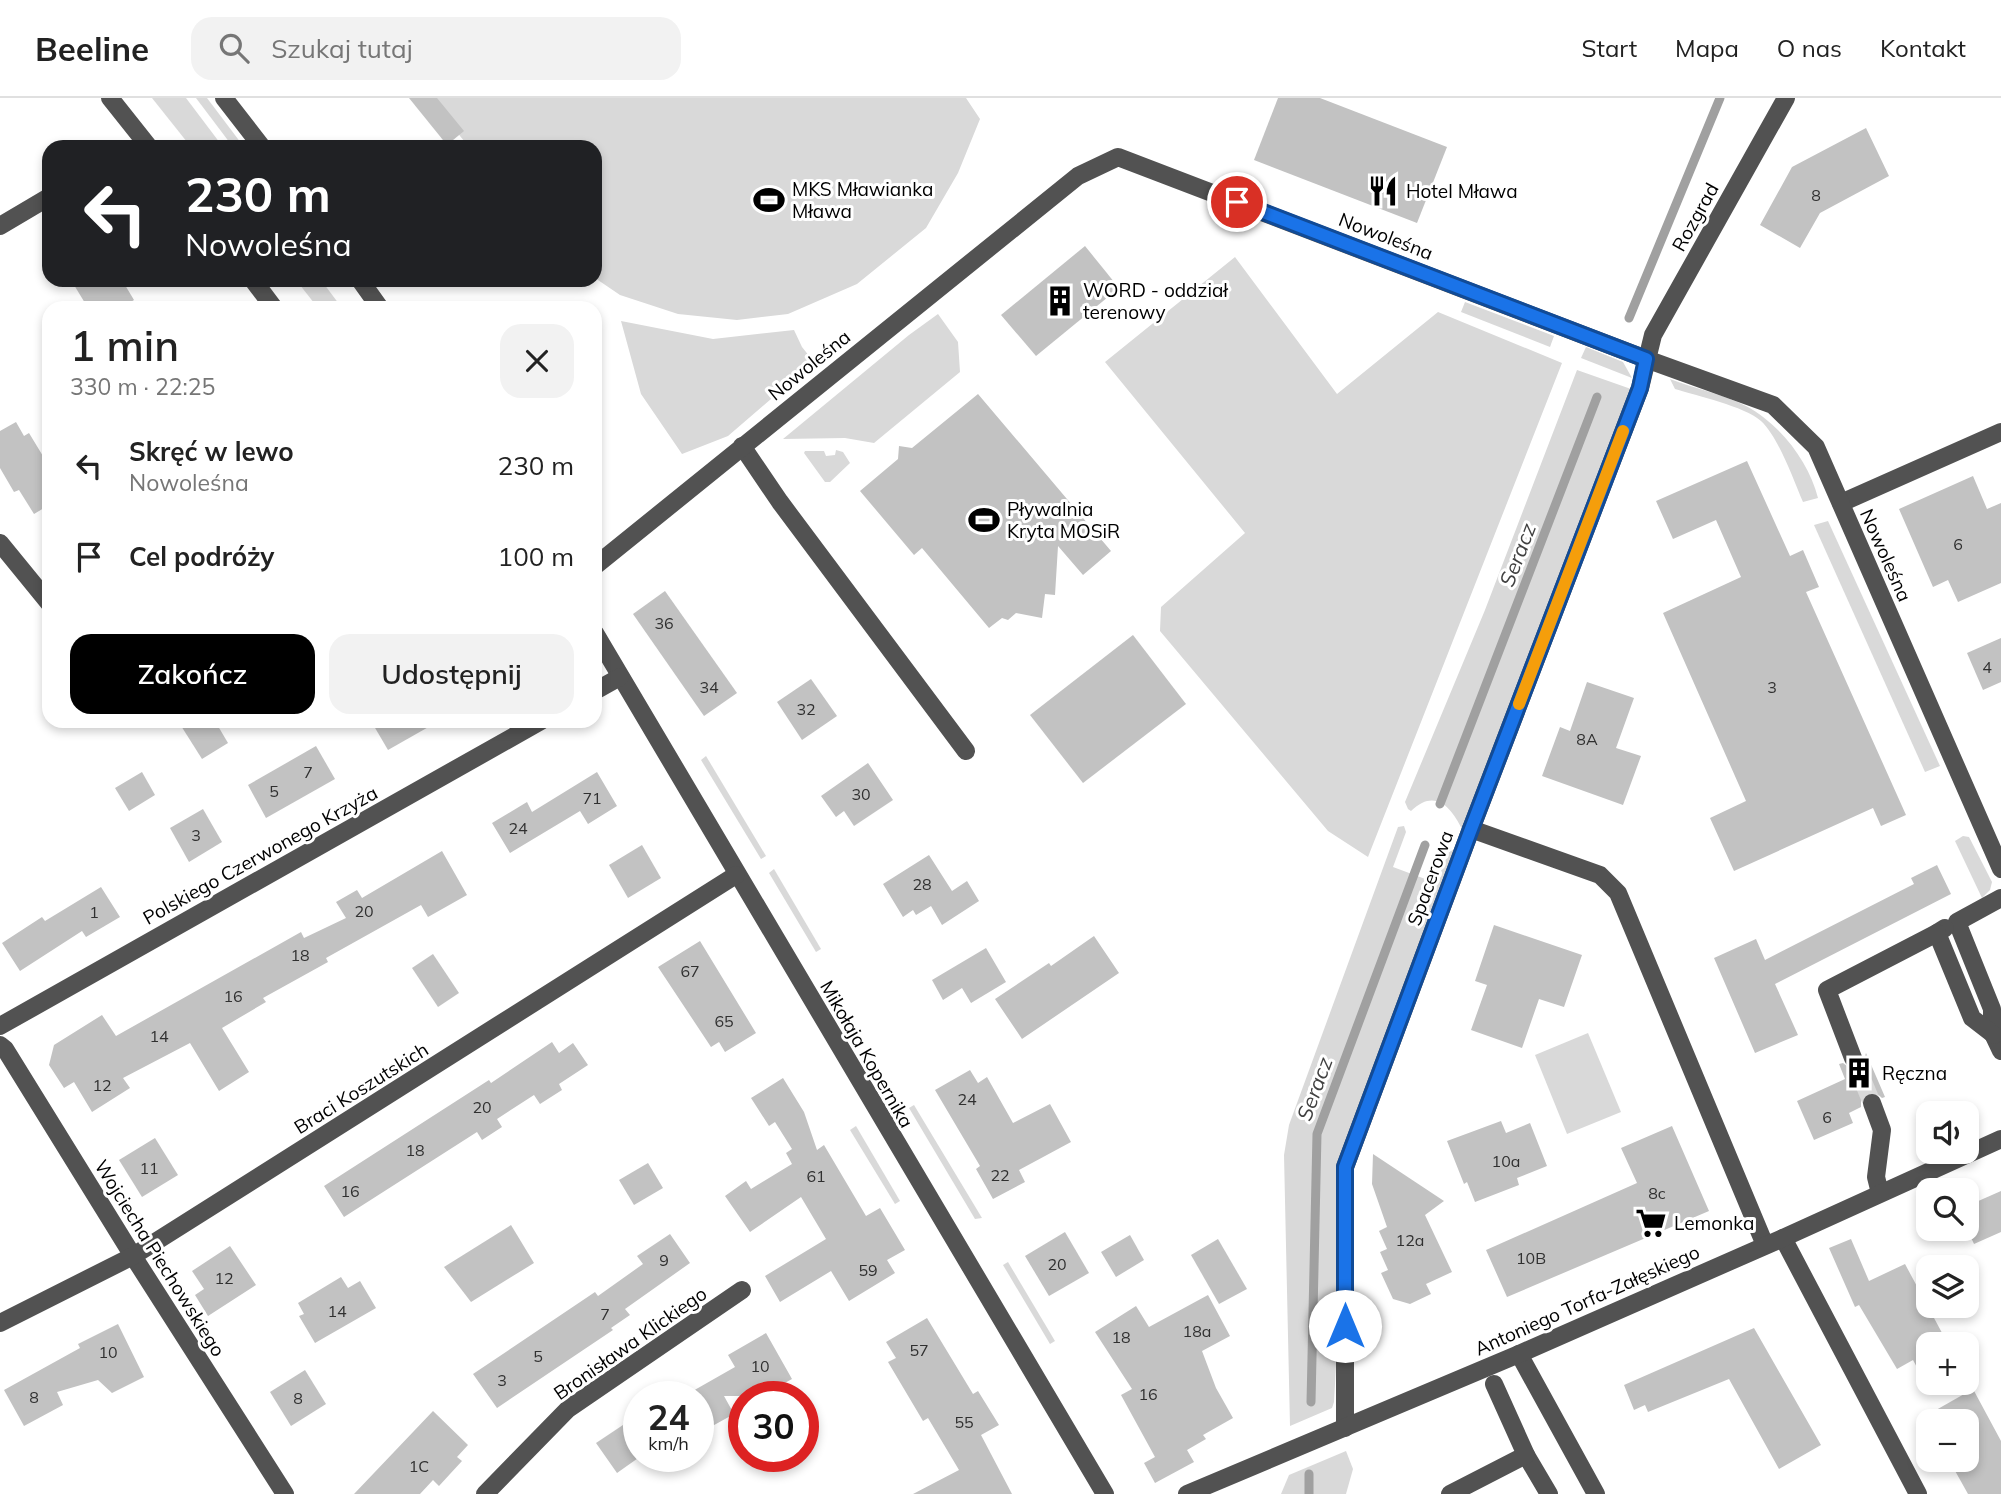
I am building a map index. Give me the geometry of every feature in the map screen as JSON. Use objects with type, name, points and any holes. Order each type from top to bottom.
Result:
[{"type":"street","points":[[110,98],[138,140]]},
{"type":"street","points":[[224,98],[257,140]]},
{"type":"street","name":"Rozgrad","points":[[1646,359],[1653,335],[1786,98]]},
{"type":"street","name":"Nowoleśna","points":[[602,560],[1078,176],[1118,157],[1773,405],[1816,447],[2001,869]]},
{"type":"street","points":[[0,226],[42,201]]},
{"type":"street","name":"Spacerowa","points":[[1345,1428],[1345,1167],[1640,388],[1646,359]]},
{"type":"street","points":[[1841,503],[2001,432]]},
{"type":"street","points":[[742,446],[780,502],[966,751]]},
{"type":"street","points":[[0,543],[42,594]]},
{"type":"street","name":"Mikołaja Kopernika","points":[[602,645],[1105,1494]]},
{"type":"street","points":[[602,687],[620,677]]},
{"type":"street","name":"Polskiego Czerwonego Krzyża","points":[[0,1026],[529,728]]},
{"type":"street","points":[[1471,829],[1600,875],[1618,893],[1765,1245]]},
{"type":"street","name":"Braci Koszutskich","points":[[0,1323],[133,1256],[736,875]]},
{"type":"street","points":[[1853,1058],[1827,990],[2001,898]]},
{"type":"street","points":[[1957,922],[1992,1009],[1997,1043]]},
{"type":"street","points":[[1937,933],[1972,1018],[1997,1043]]},
{"type":"street","name":"Wojciecha Piechowskiego","points":[[0,1045],[285,1494]]},
{"type":"street","points":[[1872,1102],[1882,1130],[1876,1177],[1881,1193]]},
{"type":"street","name":"Antoniego Torfa-Załęskiego","points":[[1187,1494],[1519,1354],[2001,1139]]},
{"type":"street","points":[[1783,1238],[1918,1494]]},
{"type":"street","name":"Bronisława Klickiego","points":[[485,1494],[568,1409],[742,1290]]},
{"type":"street","points":[[1519,1354],[1596,1494]]},
{"type":"street","points":[[1494,1384],[1526,1455],[1549,1494]]},
{"type":"street","points":[[1450,1494],[1526,1455]]},
{"type":"shaded area","points":[[152,98],[186,98],[218,140],[185,140]]},
{"type":"shaded area","points":[[196,98],[207,98],[239,140],[228,140]]},
{"type":"shaded area","name":"MKS Mławianka Mława","points":[[429,98],[966,98],[980,119],[958,173],[926,228],[857,284],[788,314],[737,320],[678,314],[620,295],[602,283],[602,140],[463,140]]},
{"type":"shaded area","points":[[1235,257],[1337,394],[1438,312],[1562,363],[1368,857],[1328,831],[1160,631],[1161,607],[1245,533],[1105,362]]},
{"type":"shaded area","points":[[302,287],[326,287],[337,301],[312,301]]},
{"type":"shaded area","points":[[1465,302],[1554,336],[1550,347],[1461,312]]},
{"type":"shaded area","points":[[938,314],[958,342],[960,372],[874,443],[845,438],[783,439],[909,335]]},
{"type":"shaded area","points":[[621,321],[713,339],[794,330],[802,347],[814,362],[728,436],[682,454],[641,394]]},
{"type":"shaded area","points":[[1586,347],[1623,362],[1632,378],[1581,358]]},
{"type":"shaded area","points":[[1577,370],[1631,389],[1462,829],[1453,814],[1441,803],[1428,801],[1411,811],[1405,802],[1485,610]]},
{"type":"shaded area","points":[[1670,379],[1738,402],[1770,423],[1800,458],[1818,498],[1803,502],[1780,448],[1761,421],[1732,406],[1675,389]]},
{"type":"shaded area","points":[[836,450],[843,452],[850,463],[830,482],[825,482],[804,453],[824,451],[826,456],[835,455]]},
{"type":"shaded area","points":[[1828,521],[1940,766],[1925,772],[1814,525]]},
{"type":"shaded area","points":[[706,756],[766,856],[761,859],[701,760]]},
{"type":"shaded area","points":[[1404,826],[1406,832],[1393,867],[1436,883],[1449,852],[1459,847],[1349,1132],[1334,1402],[1332,1408],[1290,1426],[1284,1155],[1289,1125],[1398,827]]},
{"type":"shaded area","points":[[1963,836],[1969,837],[1992,882],[1990,890],[1982,898],[1955,841]]},
{"type":"shaded area","points":[[774,869],[821,949],[816,952],[769,873]]},
{"type":"shaded area","points":[[1588,1033],[1621,1112],[1567,1134],[1535,1055]]},
{"type":"shaded area","points":[[914,1105],[982,1218],[975,1219],[909,1108]]},
{"type":"shaded area","points":[[856,1126],[900,1201],[895,1204],[850,1130]]},
{"type":"shaded area","points":[[1008,1262],[1055,1341],[1050,1344],[1003,1265]]},
{"type":"shaded area","points":[[1346,1451],[1353,1469],[1346,1494],[1281,1494],[1289,1475]]},
{"type":"building","points":[[409,98],[437,98],[464,131],[453,140],[443,140]]},
{"type":"building","name":"Hotel Mława","points":[[1278,98],[1320,98],[1447,147],[1417,223],[1254,160]]},
{"type":"building","points":[[1866,128],[1889,176],[1820,213],[1800,248],[1760,225],[1792,167]]},
{"type":"building","name":"WORD - oddział terenowy","points":[[1085,246],[1119,288],[1036,356],[1001,315]]},
{"type":"building","points":[[75,287],[126,287],[134,300],[132,301],[84,301]]},
{"type":"building","name":"Pływalnia Kryta MOSiR","points":[[978,394],[1111,551],[1083,575],[1058,546],[1055,595],[1045,594],[1042,618],[1016,613],[1008,620],[1002,618],[989,628],[922,548],[914,555],[860,491],[898,459],[899,446],[912,448]]},
{"type":"building","points":[[16,422],[24,436],[29,433],[42,454],[42,509],[34,514],[19,490],[14,492],[0,468],[0,431]]},
{"type":"building","points":[[1747,461],[1790,556],[1803,550],[1819,587],[1806,592],[1906,815],[1881,826],[1873,808],[1734,871],[1710,818],[1746,801],[1663,613],[1741,577],[1716,520],[1673,539],[1656,501]]},
{"type":"building","points":[[1973,476],[1987,509],[2001,503],[2001,583],[1958,602],[1948,580],[1933,587],[1899,509]]},
{"type":"building","points":[[665,591],[737,693],[704,716],[633,614]]},
{"type":"building","points":[[1133,635],[1186,704],[1083,783],[1030,715]]},
{"type":"building","points":[[2001,638],[2001,682],[1983,690],[1967,653]]},
{"type":"building","points":[[811,679],[837,716],[802,740],[777,702]]},
{"type":"building","points":[[1587,682],[1634,698],[1616,748],[1641,756],[1623,805],[1542,776],[1560,727],[1570,731]]},
{"type":"building","points":[[182,728],[219,728],[228,743],[202,759]]},
{"type":"building","points":[[375,728],[427,728],[388,750]]},
{"type":"building","points":[[316,746],[335,779],[266,818],[248,785]]},
{"type":"building","points":[[868,763],[893,800],[854,826],[844,811],[836,817],[821,796]]},
{"type":"building","points":[[142,772],[155,795],[129,811],[115,788]]},
{"type":"building","points":[[597,772],[617,806],[588,824],[580,811],[510,853],[492,823],[527,802],[532,812]]},
{"type":"building","points":[[203,809],[222,842],[189,862],[170,828]]},
{"type":"building","points":[[642,845],[661,878],[628,898],[609,865]]},
{"type":"building","points":[[442,851],[467,895],[428,917],[421,905],[326,958],[328,962],[263,998],[266,1002],[222,1028],[249,1072],[219,1091],[190,1043],[123,1078],[130,1088],[92,1112],[74,1082],[64,1088],[49,1065],[54,1045],[102,1015],[116,1036],[301,932],[304,938],[346,918],[336,902],[357,890],[362,898]]},
{"type":"building","points":[[929,855],[952,891],[967,881],[979,901],[942,925],[931,906],[916,915],[913,910],[903,917],[883,884]]},
{"type":"building","points":[[1937,865],[1951,894],[1775,984],[1798,1035],[1755,1053],[1714,958],[1756,939],[1765,960],[1914,884],[1911,878]]},
{"type":"building","points":[[101,887],[120,917],[86,937],[82,931],[20,971],[2,943],[42,917],[45,921]]},
{"type":"building","points":[[1494,925],[1582,955],[1564,1007],[1539,999],[1522,1048],[1471,1030],[1487,985],[1475,981]]},
{"type":"building","points":[[1094,936],[1119,973],[1022,1039],[995,999],[1049,963],[1051,966]]},
{"type":"building","points":[[700,941],[756,1033],[725,1052],[719,1042],[711,1047],[658,967]]},
{"type":"building","points":[[986,948],[1006,982],[971,1003],[962,988],[943,1000],[932,980]]},
{"type":"building","points":[[433,954],[459,993],[438,1007],[412,968]]},
{"type":"building","points":[[552,1042],[559,1053],[573,1043],[588,1065],[559,1084],[562,1090],[540,1104],[534,1095],[497,1119],[502,1127],[482,1140],[477,1132],[344,1217],[324,1186]]},
{"type":"building","points":[[1866,1053],[1885,1097],[1882,1098],[1875,1092],[1867,1093],[1861,1100],[1861,1107],[1849,1113],[1853,1123],[1814,1140],[1797,1101],[1845,1079],[1839,1064],[1843,1063],[1851,1069],[1858,1068],[1862,1065]]},
{"type":"building","points":[[970,1070],[978,1083],[987,1077],[1013,1123],[1050,1104],[1071,1142],[1019,1170],[1025,1182],[993,1199],[976,1169],[980,1166],[935,1090]]},
{"type":"building","points":[[783,1078],[804,1112],[817,1150],[824,1145],[866,1216],[880,1208],[905,1250],[887,1260],[895,1273],[849,1301],[831,1271],[780,1302],[765,1276],[826,1239],[801,1197],[750,1232],[725,1196],[746,1181],[751,1189],[792,1164],[786,1153],[792,1149],[775,1122],[769,1126],[751,1098]]},
{"type":"building","points":[[1501,1121],[1506,1133],[1530,1123],[1547,1166],[1517,1178],[1519,1185],[1475,1202],[1467,1182],[1464,1184],[1447,1141]]},
{"type":"building","points":[[1672,1126],[1709,1211],[1507,1297],[1486,1250],[1637,1183],[1621,1148]]},
{"type":"building","points":[[155,1138],[178,1175],[142,1197],[119,1160]]},
{"type":"building","points":[[1373,1154],[1444,1201],[1425,1215],[1452,1272],[1426,1284],[1431,1294],[1410,1304],[1393,1299],[1381,1273],[1388,1270],[1380,1252],[1387,1249],[1379,1231],[1387,1227],[1372,1184]]},
{"type":"building","points":[[648,1163],[663,1188],[634,1205],[619,1180]]},
{"type":"building","points":[[2001,1191],[2001,1232],[1974,1244],[1973,1241],[1979,1241],[1979,1201]]},
{"type":"building","points":[[511,1225],[534,1263],[471,1302],[444,1267]]},
{"type":"building","points":[[1065,1232],[1089,1273],[1049,1296],[1025,1256]]},
{"type":"building","points":[[670,1234],[690,1263],[625,1309],[630,1315],[611,1328],[613,1330],[497,1408],[473,1374],[595,1292],[598,1296],[643,1264],[637,1256]]},
{"type":"building","points":[[1130,1235],[1144,1260],[1116,1277],[1101,1252]]},
{"type":"building","points":[[1218,1239],[1247,1289],[1219,1304],[1191,1255]]},
{"type":"building","points":[[1851,1239],[1869,1281],[1905,1264],[1916,1284],[1916,1318],[1934,1318],[1942,1332],[1916,1332],[1916,1366],[1913,1360],[1897,1369],[1859,1305],[1855,1307],[1829,1248]]},
{"type":"building","points":[[230,1246],[256,1285],[208,1316],[195,1295],[204,1289],[192,1271]]},
{"type":"building","points":[[341,1277],[348,1288],[360,1281],[376,1308],[315,1343],[299,1316],[304,1314],[298,1303]]},
{"type":"building","points":[[1208,1295],[1230,1336],[1202,1351],[1216,1388],[1233,1418],[1203,1435],[1206,1439],[1187,1450],[1194,1462],[1155,1483],[1144,1463],[1155,1457],[1121,1395],[1132,1389],[1095,1332],[1136,1306],[1149,1327]]},
{"type":"building","points":[[927,1318],[973,1394],[978,1391],[999,1425],[981,1435],[1012,1494],[913,1494],[959,1470],[928,1418],[923,1421],[888,1362],[896,1358],[886,1342]]},
{"type":"building","points":[[118,1324],[144,1377],[112,1393],[98,1380],[57,1392],[63,1405],[24,1426],[4,1390],[80,1348],[78,1344]]},
{"type":"building","points":[[1754,1328],[1821,1445],[1779,1469],[1729,1379],[1648,1412],[1645,1405],[1634,1410],[1624,1385]]},
{"type":"building","points":[[766,1333],[792,1379],[728,1381],[728,1396],[724,1396],[728,1403],[728,1417],[714,1425],[714,1381],[710,1381],[735,1367],[728,1355]]},
{"type":"building","points":[[305,1370],[326,1404],[291,1426],[270,1392]]},
{"type":"building","points":[[1962,1395],[1976,1395],[2001,1441],[2001,1494],[1968,1494],[1956,1472],[1979,1472],[1979,1409],[1938,1409]]},
{"type":"building","points":[[433,1411],[468,1445],[457,1457],[462,1461],[439,1486],[433,1480],[420,1494],[354,1494]]},
{"type":"building","points":[[623,1425],[623,1469],[617,1473],[596,1443]]},
{"type":"waterway","name":"Seracz","points":[[1629,318],[1720,98]]},
{"type":"waterway","name":"Seracz","points":[[1440,804],[1597,397]]},
{"type":"waterway","name":"Seracz","points":[[1311,1402],[1317,1134],[1425,845]]},
{"type":"waterway","name":"Seracz","points":[[1309,1474],[1309,1494]]},
{"type":"tunnel","points":[[1853,1058],[1872,1103]]},
{"type":"slow traffic","points":[[1519,704],[1623,431]]},
{"type":"place","name":"Hotel Mława","points":[[1383,191]]},
{"type":"place","name":"MKS Mławianka Mława","points":[[769,200]]},
{"type":"place","name":"WORD - oddział terenowy","points":[[1060,301]]},
{"type":"place","name":"Pływalnia Kryta MOSiR","points":[[984,520]]},
{"type":"place","name":"Ręczna","points":[[1859,1073]]},
{"type":"place","name":"Lemonka","points":[[1651,1223]]},
{"type":"route","points":[[1237,202],[1646,359],[1640,388],[1345,1167],[1345,1326]]}]
